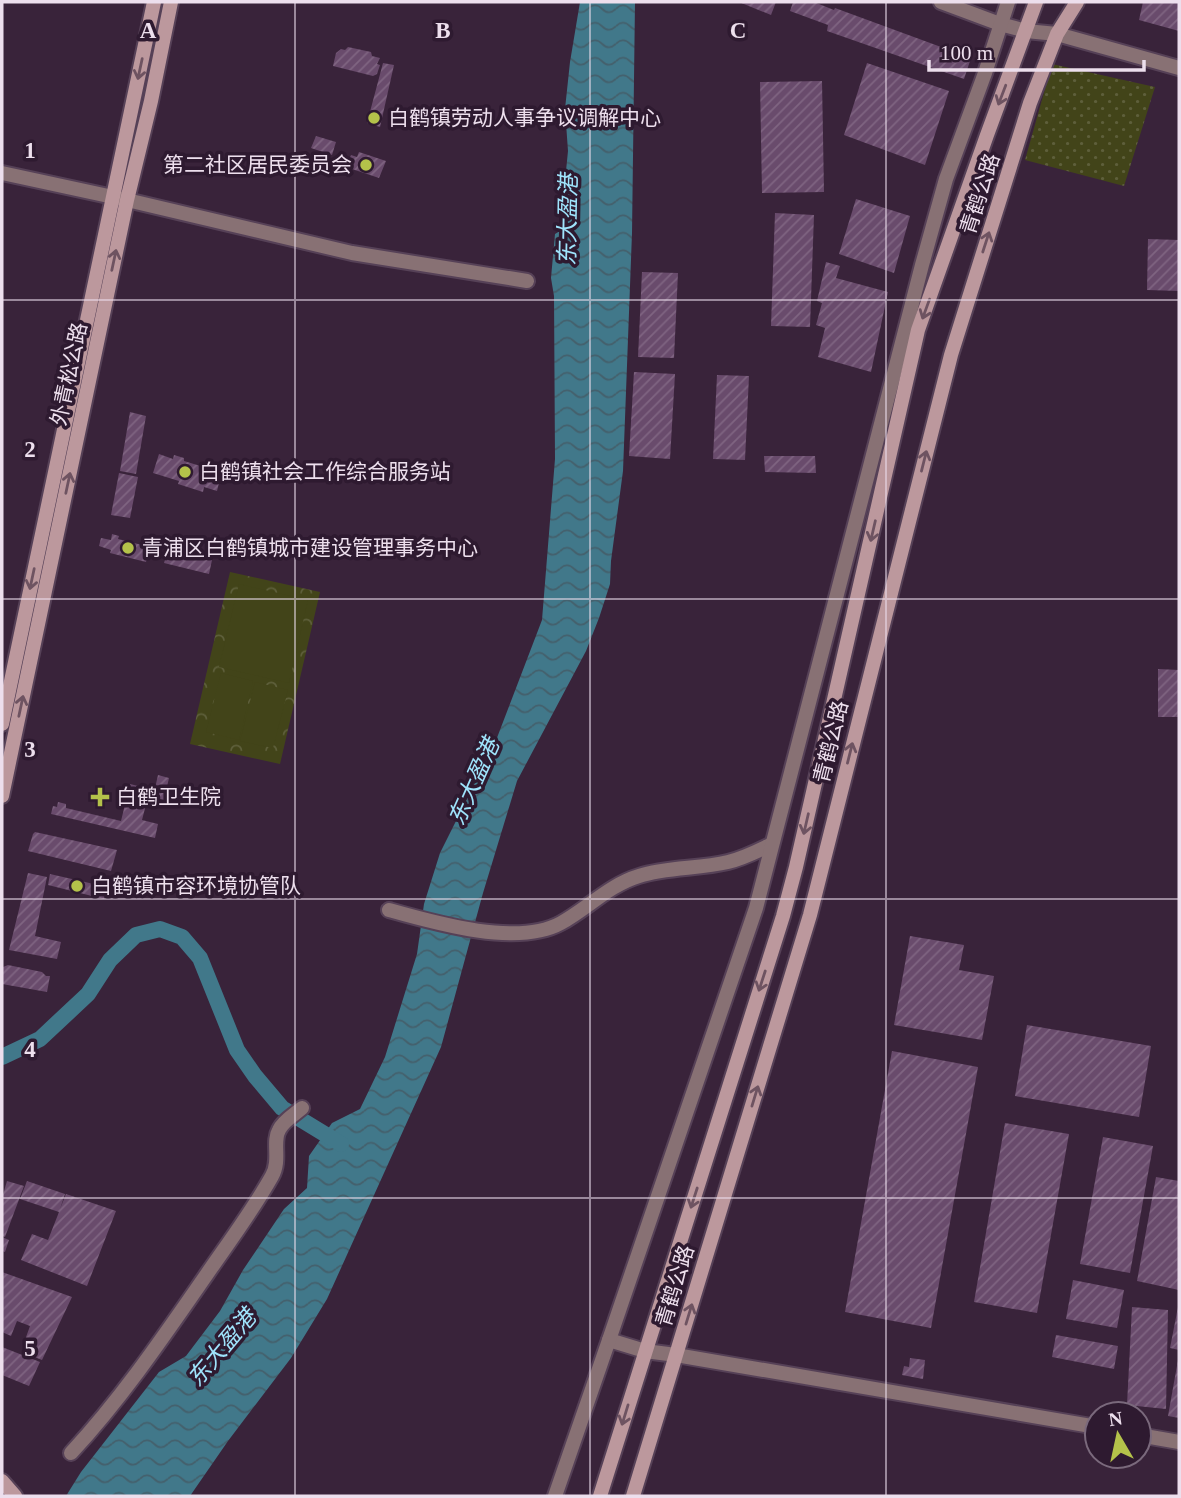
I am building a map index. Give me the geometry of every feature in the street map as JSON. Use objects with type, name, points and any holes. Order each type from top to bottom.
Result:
[{"type":"main road","name":"外青松公路","points":[[2,796],[120,199],[154,2]]},
{"type":"main road","name":"外青松公路","points":[[2,724],[120,199],[151,101],[171,2]]},
{"type":"main road","name":"青鹤公路","points":[[600,1496],[783,916],[918,330],[1036,2]]},
{"type":"main road","name":"青鹤公路","points":[[633,1496],[810,915],[951,355],[1030,103],[1058,34],[1077,2]]},
{"type":"main road","points":[[2,1482],[15,1496]]},
{"type":"street","points":[[941,2],[1026,32],[1058,34],[1179,68]]},
{"type":"street","points":[[555,1496],[756,908],[922,265],[946,179],[1008,2]]},
{"type":"street","points":[[2,173],[352,253],[527,281]]},
{"type":"street","points":[[390,910],[420,919],[485,931],[522,933],[546,930],[637,876],[727,863],[745,858],[772,844]]},
{"type":"street","points":[[71,1453],[99,1423],[143,1367],[273,1174],[277,1163],[278,1132],[302,1108]]},
{"type":"street","points":[[609,1340],[645,1352],[676,1355],[1083,1425]]},
{"type":"street","points":[[1153,1437],[1179,1442]]},
{"type":"green space","points":[[1052,64],[1155,87],[1124,186],[1025,160]]},
{"type":"green space","points":[[230,572],[320,592],[280,764],[190,744]]},
{"type":"green space","points":[[239,584],[308,600],[289,683],[219,667]]},
{"type":"green space","points":[[221,673],[253,681],[239,740],[206,732]]},
{"type":"green space","points":[[255,682],[288,690],[273,748],[240,741]]},
{"type":"water","name":"东大盈港","points":[[580,2],[635,2],[632,233],[623,471],[610,584],[599,618],[586,651],[517,781],[441,1047],[327,1299],[291,1358],[190,1496],[66,1496],[81,1472],[159,1372],[186,1356],[220,1311],[243,1270],[284,1209],[307,1188],[309,1156],[332,1123],[360,1109],[385,1057],[417,954],[424,904],[440,853],[495,743],[542,620],[555,459],[554,296],[551,278],[555,234],[560,231],[568,151],[565,109]]},
{"type":"building","points":[[739,2],[776,2],[771,15]]},
{"type":"building","points":[[793,2],[814,2],[834,10],[835,8],[971,58],[964,79],[827,31],[828,25],[790,11]]},
{"type":"building","points":[[1143,2],[1179,2],[1179,31],[1139,20]]},
{"type":"building","points":[[348,47],[371,52],[372,56],[380,58],[377,74],[373,76],[333,66],[336,53]]},
{"type":"building","points":[[383,63],[394,65],[380,127],[367,123]]},
{"type":"building","points":[[867,63],[949,91],[925,165],[844,135]]},
{"type":"building","points":[[822,81],[824,192],[762,193],[760,82]]},
{"type":"building","points":[[316,136],[336,142],[332,155],[311,148]]},
{"type":"building","name":"第二社区居民委员会","points":[[359,152],[386,161],[379,178],[345,169],[351,155],[357,157]]},
{"type":"building","points":[[856,199],[910,216],[894,273],[839,254]]},
{"type":"building","points":[[775,213],[814,215],[810,327],[771,326]]},
{"type":"building","points":[[1148,239],[1179,240],[1179,291],[1147,290]]},
{"type":"building","points":[[826,262],[840,266],[836,278],[888,292],[871,372],[818,357],[825,328],[816,325],[822,303],[817,301]]},
{"type":"building","points":[[642,272],[678,273],[674,358],[638,357]]},
{"type":"building","points":[[634,372],[675,374],[670,459],[629,456]]},
{"type":"building","points":[[717,375],[749,376],[745,460],[713,459]]},
{"type":"building","points":[[130,412],[146,416],[136,474],[120,471]]},
{"type":"building","name":"白鹤镇社会工作综合服务站","points":[[159,454],[173,459],[174,455],[184,458],[184,461],[217,471],[216,474],[221,475],[217,491],[204,487],[203,492],[153,473]]},
{"type":"building","points":[[764,456],[815,456],[816,473],[765,472]]},
{"type":"building","points":[[119,473],[138,477],[130,518],[111,515]]},
{"type":"building","name":"青浦区白鹤镇城市建设管理事务中心","points":[[112,534],[119,536],[118,539],[150,547],[146,562],[110,553],[111,550],[99,546],[101,538],[111,540]]},
{"type":"building","points":[[169,548],[212,560],[209,574],[164,563]]},
{"type":"building","points":[[1158,669],[1179,670],[1179,717],[1158,717]]},
{"type":"building","points":[[158,775],[169,778],[164,800],[153,797]]},
{"type":"building","points":[[130,784],[150,789],[142,820],[158,824],[155,838],[51,814],[53,806],[57,807],[58,802],[66,804],[66,808],[121,821]]},
{"type":"building","points":[[35,832],[117,850],[111,871],[28,851]]},
{"type":"building","points":[[28,873],[47,877],[35,936],[61,942],[57,959],[9,950]]},
{"type":"building","name":"白鹤镇市容环境协管队","points":[[50,874],[107,887],[104,899],[48,885]]},
{"type":"building","points":[[910,936],[964,945],[959,970],[994,976],[982,1040],[894,1025]]},
{"type":"building","points":[[8,965],[50,976],[47,992],[2,984],[3,967]]},
{"type":"building","points":[[1027,1025],[1151,1046],[1139,1117],[1015,1096]]},
{"type":"building","points":[[892,1051],[978,1067],[931,1328],[845,1312]]},
{"type":"building","points":[[1005,1123],[1069,1134],[1037,1313],[974,1302]]},
{"type":"building","points":[[1103,1137],[1153,1146],[1130,1273],[1080,1264]]},
{"type":"building","points":[[1156,1177],[1179,1181],[1179,1290],[1137,1281]]},
{"type":"building","points":[[7,1181],[24,1186],[5,1237],[2,1236],[2,1198]]},
{"type":"building","points":[[27,1181],[65,1194],[60,1209],[66,1194],[116,1211],[87,1286],[21,1260],[32,1234],[48,1240],[59,1212],[20,1199]]},
{"type":"building","points":[[2,1237],[9,1240],[5,1252],[2,1251]]},
{"type":"building","points":[[2,1272],[72,1297],[42,1360],[22,1352],[30,1326],[17,1321],[11,1336],[2,1332]]},
{"type":"building","points":[[1073,1280],[1124,1290],[1117,1328],[1066,1319]]},
{"type":"building","points":[[1132,1307],[1168,1310],[1166,1409],[1153,1408],[1153,1400],[1127,1400]]},
{"type":"building","points":[[1179,1307],[1179,1350],[1170,1348]]},
{"type":"building","points":[[1056,1335],[1118,1346],[1114,1369],[1052,1357]]},
{"type":"building","points":[[2,1347],[40,1362],[29,1386],[2,1375]]},
{"type":"building","points":[[910,1358],[925,1360],[923,1379],[902,1375],[904,1366],[909,1367]]},
{"type":"building","points":[[1179,1360],[1179,1418],[1168,1416]]},
{"type":"waterway","points":[[2,1057],[40,1039],[88,994],[110,960],[136,935],[160,929],[182,937],[200,958],[237,1050],[255,1076],[282,1108],[341,1144]]},
{"type":"place","name":"白鹤镇劳动人事争议调解中心","points":[[374,118]]},
{"type":"place","name":"第二社区居民委员会","points":[[366,165]]},
{"type":"place","name":"白鹤镇社会工作综合服务站","points":[[185,472]]},
{"type":"place","name":"青浦区白鹤镇城市建设管理事务中心","points":[[128,548]]},
{"type":"place","name":"白鹤卫生院","points":[[100,797]]},
{"type":"place","name":"白鹤镇市容环境协管队","points":[[77,886]]}]
